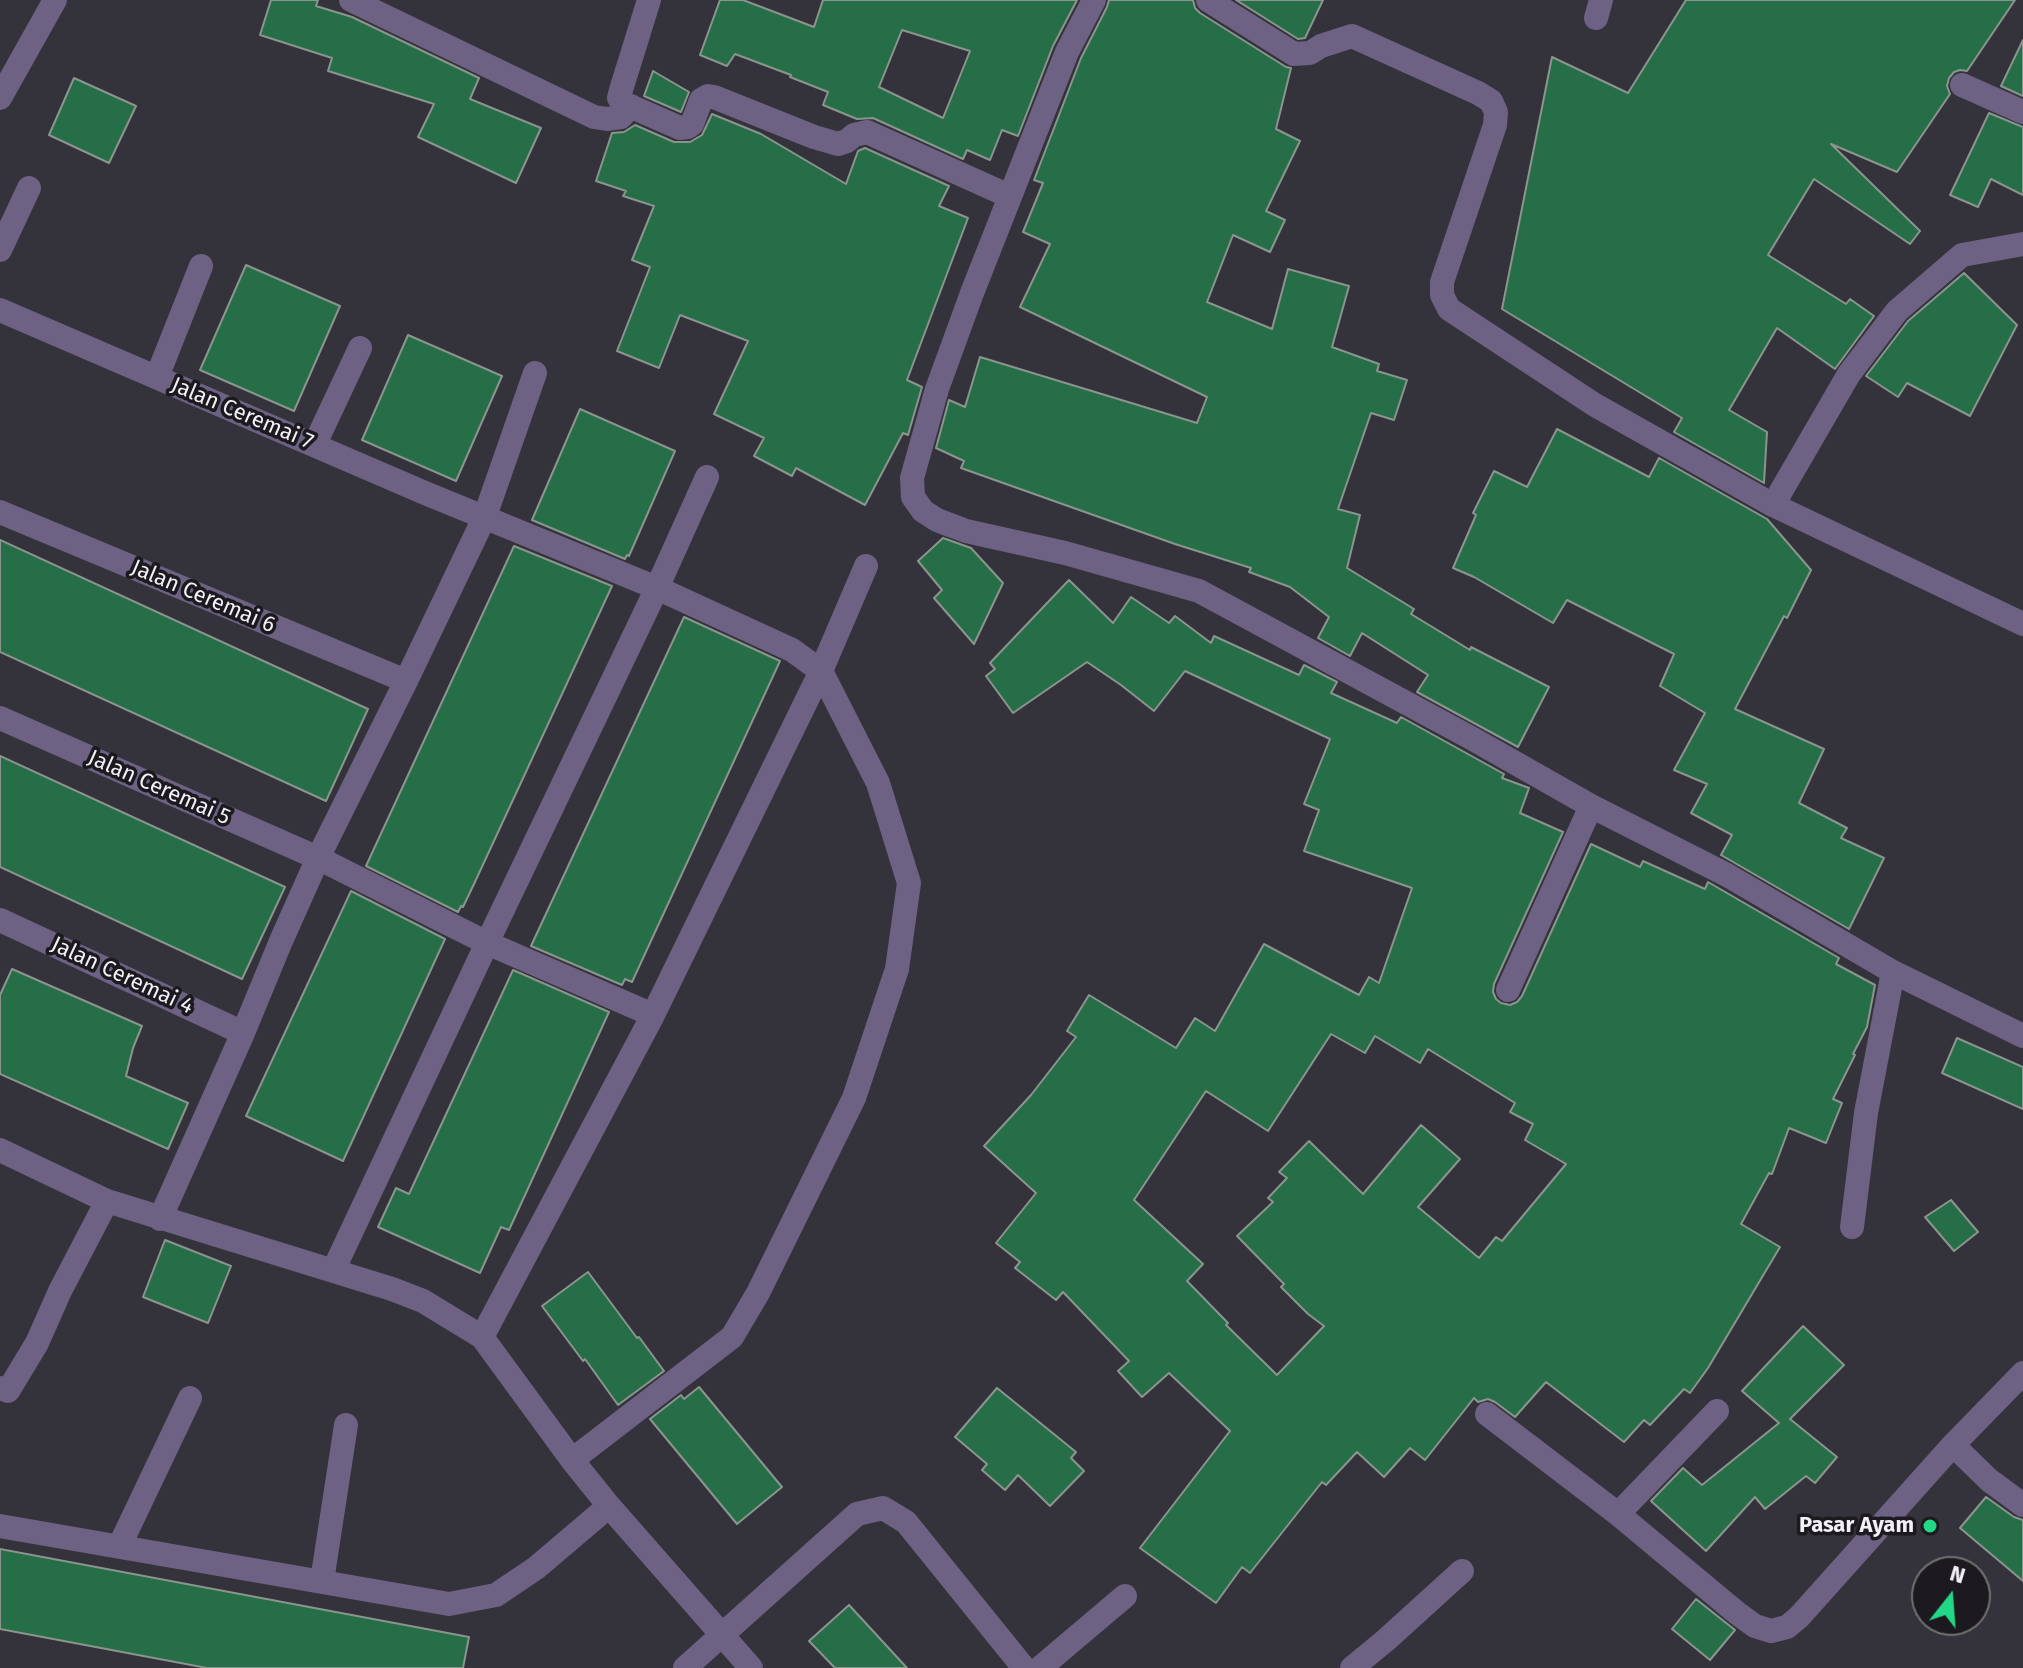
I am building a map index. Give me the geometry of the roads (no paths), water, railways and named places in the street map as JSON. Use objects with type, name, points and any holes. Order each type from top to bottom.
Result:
[{"type":"street","points":[[0,98],[6,72],[55,0]]},
{"type":"street","points":[[351,0],[594,117],[621,117],[631,106]]},
{"type":"street","points":[[649,0],[621,90],[619,98],[623,103],[680,128],[692,124],[701,100],[708,96],[838,144],[867,132],[1009,196]]},
{"type":"street","points":[[1094,0],[1067,52],[942,375],[912,478],[913,497],[923,511],[966,531],[1065,553],[1199,591],[1591,806],[1727,875],[1893,972],[2023,1036]]},
{"type":"street","points":[[1208,0],[1294,54],[1310,53],[1352,36],[1491,101],[1496,112],[1495,125],[1442,282],[1442,295],[1449,309],[1595,405],[1773,505],[2023,624]]},
{"type":"street","points":[[1962,85],[2023,112]]},
{"type":"street","points":[[0,250],[29,188]]},
{"type":"street","points":[[1773,505],[1849,374],[1897,311],[1962,255],[2023,244]]},
{"type":"street","points":[[157,377],[201,266]]},
{"type":"street","name":"Jalan Ceremai 7","points":[[0,310],[425,493],[657,588],[792,650],[821,671]]},
{"type":"street","points":[[315,444],[360,348]]},
{"type":"street","points":[[160,1219],[318,858],[485,516],[535,373]]},
{"type":"street","points":[[333,1271],[707,477]]},
{"type":"street","name":"Jalan Ceremai 6","points":[[0,512],[406,681]]},
{"type":"street","points":[[482,1337],[653,1015],[821,671],[866,566]]},
{"type":"street","points":[[572,1460],[732,1337],[758,1293],[854,1098],[897,969],[908,896],[907,875],[878,783],[821,671]]},
{"type":"street","name":"Jalan Ceremai 5","points":[[0,718],[318,858],[487,943],[653,1015]]},
{"type":"street","points":[[1508,990],[1591,806]]},
{"type":"street","name":"Jalan Ceremai 4","points":[[0,920],[243,1033]]},
{"type":"street","points":[[1852,1227],[1866,1113],[1893,972]]},
{"type":"street","points":[[0,1150],[107,1201],[423,1301],[482,1337],[609,1506],[751,1668]]},
{"type":"street","points":[[3,1396],[37,1343],[107,1201]]},
{"type":"street","points":[[1487,1414],[1618,1514],[1737,1613],[1755,1626],[1771,1631],[1787,1627],[1799,1617],[1953,1445],[2023,1373]]},
{"type":"street","points":[[120,1545],[190,1398]]},
{"type":"street","points":[[1618,1514],[1717,1411]]},
{"type":"street","points":[[322,1581],[346,1425]]},
{"type":"street","points":[[1953,1445],[1989,1480],[2023,1505]]},
{"type":"street","points":[[0,1526],[449,1604],[496,1595],[536,1568],[609,1506]]},
{"type":"street","points":[[685,1668],[857,1514],[883,1508],[906,1522],[1024,1668]]},
{"type":"street","points":[[1352,1668],[1462,1571]]},
{"type":"street","points":[[1040,1668],[1125,1596]]},
{"type":"street","points":[[1382,1668],[1386,1640]]},
{"type":"place","name":"Pasar Ayam","points":[[1930,1526]]}]
